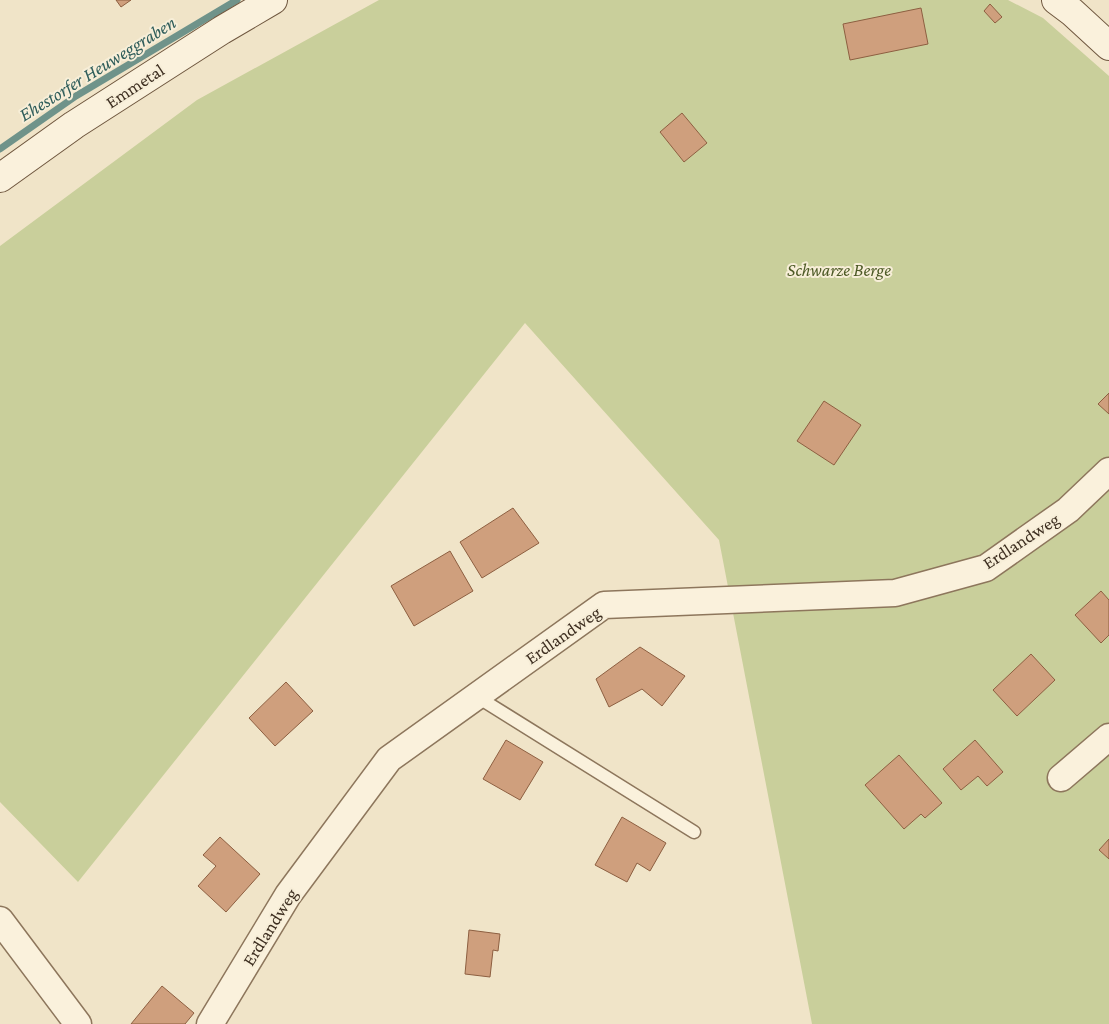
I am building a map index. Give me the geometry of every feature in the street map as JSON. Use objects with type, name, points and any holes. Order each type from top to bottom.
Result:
[{"type":"main road","name":"Emmetal","points":[[0,178],[74,125],[222,30],[273,0]]},
{"type":"main road","points":[[1056,0],[1109,46]]},
{"type":"street","name":"Erdlandweg","points":[[210,1024],[288,896],[389,759],[604,605],[895,593],[986,568],[1068,510],[1109,471]]},
{"type":"street","points":[[1061,778],[1109,737]]},
{"type":"street","points":[[5,932],[78,1024]]},
{"type":"lane","points":[[476,696],[694,832]]},
{"type":"green space","name":"Schwarze Berge","points":[[379,0],[1008,0],[1043,18],[1109,76],[1109,1024],[812,1024],[719,540],[525,323],[78,882],[0,802],[0,246],[197,100]]},
{"type":"building","points":[[116,0],[131,0],[121,7]]},
{"type":"building","points":[[990,4],[1002,17],[995,23],[984,11]]},
{"type":"building","points":[[921,8],[928,44],[850,60],[843,24]]},
{"type":"building","points":[[682,113],[707,143],[684,162],[660,132]]},
{"type":"building","points":[[1109,393],[1109,414],[1098,404]]},
{"type":"building","points":[[824,401],[861,425],[834,465],[797,441]]},
{"type":"building","points":[[513,508],[539,543],[482,578],[460,542]]},
{"type":"building","points":[[450,551],[473,591],[414,626],[391,586]]},
{"type":"building","points":[[1101,591],[1109,600],[1109,635],[1101,643],[1075,615]]},
{"type":"building","points":[[640,647],[685,676],[662,706],[642,689],[609,707],[596,679]]},
{"type":"building","points":[[1031,654],[1055,680],[1017,716],[993,690]]},
{"type":"building","points":[[286,682],[313,711],[275,746],[249,718]]},
{"type":"building","points":[[506,740],[543,762],[520,800],[483,779]]},
{"type":"building","points":[[975,740],[1003,772],[987,786],[978,776],[961,790],[943,769]]},
{"type":"building","points":[[899,755],[942,803],[925,818],[921,814],[904,829],[865,785]]},
{"type":"building","points":[[622,817],[666,843],[650,871],[637,863],[627,882],[595,865]]},
{"type":"building","points":[[220,837],[260,874],[226,912],[198,886],[216,866],[203,855]]},
{"type":"building","points":[[1109,839],[1109,859],[1099,850]]},
{"type":"building","points":[[469,930],[500,934],[498,951],[493,950],[490,977],[465,974]]},
{"type":"building","points":[[162,986],[194,1013],[185,1024],[131,1024]]},
{"type":"waterway","name":"Ehestorfer Heuweggraben","points":[[0,149],[76,96],[237,0]]}]
